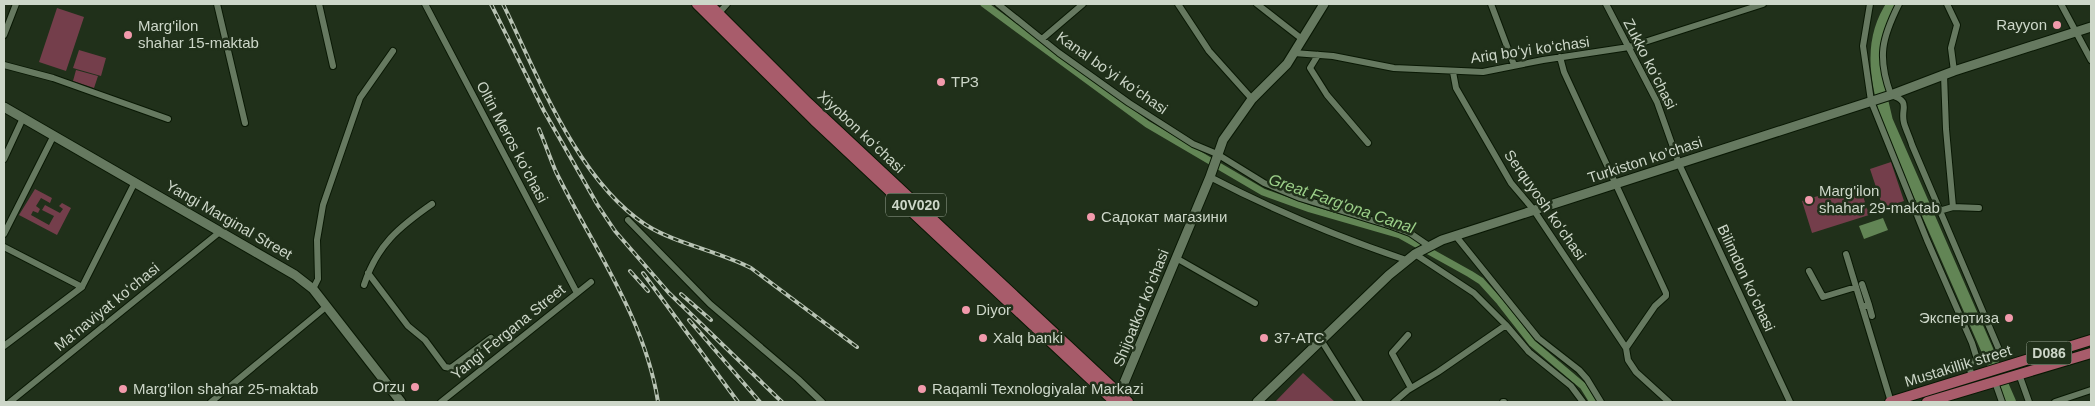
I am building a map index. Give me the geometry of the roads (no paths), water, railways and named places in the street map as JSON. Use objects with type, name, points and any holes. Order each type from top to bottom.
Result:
[{"type":"main road","name":"Xiyobon koʻchasi","points":[[698,4],[1117,398],[1128,402]]},
{"type":"main road","name":"Xiyobon koʻchasi","points":[[709,4],[805,105]]},
{"type":"main road","name":"Shijoatkor koʻchasi","points":[[1117,398],[1210,177],[1223,140],[1252,99],[1287,64],[1324,4]]},
{"type":"main road","name":"Turkiston ko’chasi","points":[[1257,402],[1406,260],[1442,240],[1534,209],[1680,164],[2091,27]]},
{"type":"main road","name":"Yangi Marginal Street","points":[[4,106],[295,275],[313,289],[402,402]]},
{"type":"main road","name":"Mustakillik street","points":[[1891,402],[2091,341]]},
{"type":"main road","name":"D086","points":[[2019,374],[2091,352]]},
{"type":"main road","name":"Mustakillik street","points":[[1927,402],[2019,374]]},
{"type":"street","points":[[4,35],[16,4]]},
{"type":"street","points":[[217,4],[245,123]]},
{"type":"street","points":[[319,4],[333,66]]},
{"type":"street","name":"Oltin Meros koʻchasi","points":[[425,4],[577,293]]},
{"type":"street","points":[[718,14],[728,4]]},
{"type":"street","points":[[1042,39],[1083,4]]},
{"type":"street","points":[[1178,4],[1209,52],[1252,99]]},
{"type":"street","points":[[1257,4],[1302,39]]},
{"type":"street","points":[[1491,4],[1514,66]]},
{"type":"street","name":"Zukko koʻchasi","points":[[1606,4],[1657,102],[1680,164]]},
{"type":"street","name":"Ariq boʻyi koʻchasi","points":[[1294,53],[1318,55],[1394,68],[1483,72],[1560,57],[1629,47],[1763,4]]},
{"type":"street","points":[[1870,4],[1863,46],[1871,100],[1927,240],[1972,343],[1977,359],[1969,365],[1972,377]]},
{"type":"street","points":[[1899,4],[1887,28],[1884,39],[1883,69],[1890,95],[1900,98],[1904,104],[1903,121],[1939,211],[2000,352]]},
{"type":"street","points":[[1947,4],[1956,25],[1951,48],[1954,72]]},
{"type":"street","points":[[2061,4],[2091,60]]},
{"type":"street","name":"Kanal boʻyi koʻchasi","points":[[1002,5],[1042,39],[1129,103],[1193,144],[1217,154],[1264,183],[1300,198],[1410,233],[1429,246]]},
{"type":"street","points":[[313,289],[318,279],[316,240],[326,196],[360,98],[393,51]]},
{"type":"street","points":[[1318,55],[1310,68],[1327,95],[1368,143]]},
{"type":"street","points":[[1560,57],[1564,72],[1666,293],[1666,296],[1645,318],[1626,348]]},
{"type":"street","points":[[4,65],[53,78],[168,119]]},
{"type":"street","name":"Serquyosh koʻchasi","points":[[1453,72],[1456,88],[1510,183],[1534,209],[1626,348],[1628,360],[1636,372],[1668,402]]},
{"type":"street","points":[[1944,76],[1946,129],[1953,207]]},
{"type":"street","points":[[4,158],[23,118]]},
{"type":"street","points":[[4,234],[54,135]]},
{"type":"street","name":"Bilimdon koʻchasi","points":[[1680,164],[1790,402]]},
{"type":"street","points":[[1210,177],[1252,199],[1303,222],[1406,260]]},
{"type":"street","points":[[4,346],[82,288],[136,182]]},
{"type":"street","points":[[364,285],[371,264],[401,226],[432,204]]},
{"type":"street","points":[[1939,211],[1953,207],[1980,208]]},
{"type":"street","points":[[628,220],[710,304],[798,379],[822,402]]},
{"type":"street","name":"Maʻnaviyat koʻchasi","points":[[10,402],[221,231]]},
{"type":"street","points":[[1455,235],[1538,338],[1579,370],[1601,402]]},
{"type":"street","points":[[4,248],[82,288]]},
{"type":"street","points":[[1414,254],[1474,294],[1506,325],[1529,352],[1571,386],[1583,402]]},
{"type":"street","points":[[1846,254],[1866,306],[1891,402]]},
{"type":"street","points":[[1176,258],[1255,303]]},
{"type":"street","points":[[1809,271],[1823,297],[1859,285]]},
{"type":"street","points":[[368,273],[408,326],[425,340],[445,367],[451,368],[490,338]]},
{"type":"street","name":"Yangi Fergana Street","points":[[441,402],[591,282]]},
{"type":"street","points":[[210,402],[327,306]]},
{"type":"street","points":[[1866,306],[1872,316]]},
{"type":"street","points":[[1394,402],[1411,388],[1438,372],[1506,325]]},
{"type":"street","points":[[1408,335],[1392,353],[1411,388]]},
{"type":"street","points":[[1322,340],[1360,402]]},
{"type":"street","points":[[2019,374],[2029,402]]},
{"type":"street","points":[[1993,382],[2002,402]]},
{"type":"street","points":[[2055,402],[2091,390]]},
{"type":"waterway","name":"Great Farg'ona Canal","points":[[984,4],[1147,124],[1263,192],[1310,209],[1400,235],[1481,281],[1532,343],[1583,386],[1593,402]]},
{"type":"waterway","points":[[1893,4],[1885,18],[1880,33],[1876,61],[1887,121],[2010,402]]},
{"type":"railway","points":[[491,4],[544,111],[597,204],[615,231],[669,293],[782,402]]},
{"type":"railway","points":[[503,4],[545,94],[562,125],[599,182],[621,206],[658,232],[751,268],[857,347]]},
{"type":"railway","points":[[539,129],[556,172],[630,312],[642,341],[658,402]]},
{"type":"railway","points":[[630,271],[648,291]]},
{"type":"railway","points":[[643,273],[738,402]]},
{"type":"railway","points":[[681,294],[711,320]]},
{"type":"railway","points":[[689,320],[760,402]]},
{"type":"place","name":"Rayyon","points":[[2057,25]]},
{"type":"place","name":"Marg'ilon shahar 15-maktab","points":[[128,35]]},
{"type":"place","name":"ТРЗ","points":[[941,82]]},
{"type":"place","name":"Marg'ilon shahar 29-maktab","points":[[1809,200]]},
{"type":"place","name":"Садокат магазини","points":[[1091,217]]},
{"type":"place","name":"Diyor","points":[[966,310]]},
{"type":"place","name":"Экспертиза","points":[[2009,318]]},
{"type":"place","name":"Xalq banki","points":[[983,338]]},
{"type":"place","name":"37-АТС","points":[[1264,338]]},
{"type":"place","name":"Orzu","points":[[415,387]]},
{"type":"place","name":"Marg'ilon shahar 25-maktab","points":[[123,389]]},
{"type":"place","name":"Raqamli Texnologiyalar Markazi","points":[[922,389]]}]
